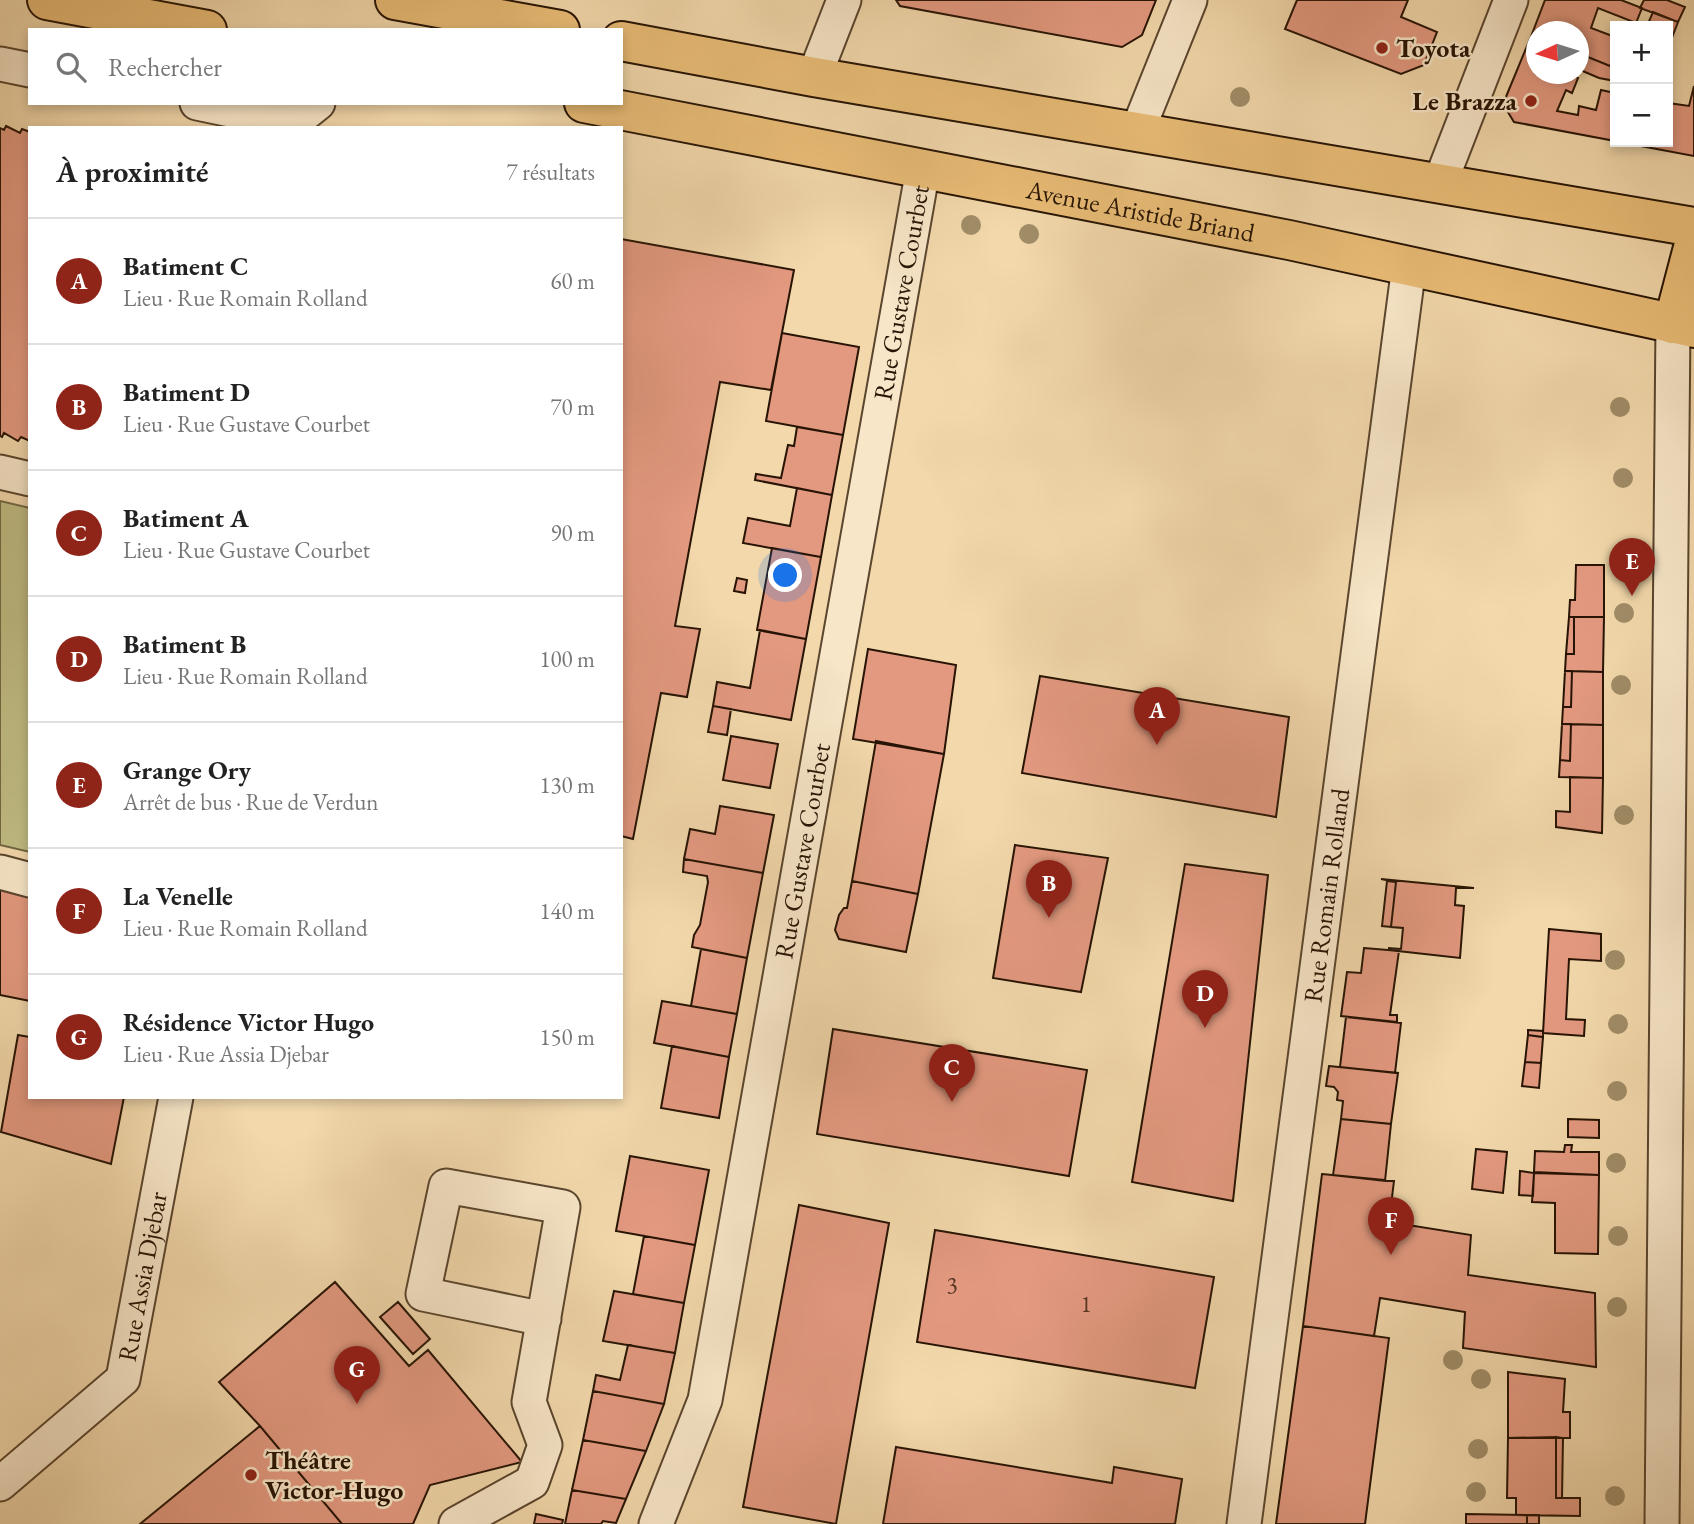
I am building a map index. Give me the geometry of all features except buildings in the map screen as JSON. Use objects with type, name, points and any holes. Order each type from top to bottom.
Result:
[{"type":"main road","points":[[47,0],[196,28]]},
{"type":"main road","points":[[395,0],[454,5],[552,28]]},
{"type":"main road","points":[[623,41],[814,77],[1694,227]]},
{"type":"main road","name":"Avenue Aristide Briand","points":[[594,105],[1289,240],[1684,326]]},
{"type":"main road","points":[[1684,326],[1694,244]]},
{"type":"street","points":[[814,77],[844,0]]},
{"type":"street","points":[[1137,132],[1190,0]]},
{"type":"street","points":[[1440,183],[1511,0]]},
{"type":"street","points":[[0,64],[28,70]]},
{"type":"street","points":[[207,105],[293,123],[316,105]]},
{"type":"street","name":"Rue Gustave Courbet","points":[[656,1524],[705,1400],[923,169]]},
{"type":"street","name":"Rue Romain Rolland","points":[[1244,1524],[1409,267]]},
{"type":"street","points":[[1662,1524],[1680,983],[1684,326]]},
{"type":"street","points":[[0,472],[28,479]]},
{"type":"street","points":[[0,872],[28,879]]},
{"type":"street","name":"Rue Assia Djebar","points":[[0,1484],[123,1379],[176,1099]]},
{"type":"street","points":[[456,1524],[532,1482],[545,1445],[529,1402],[544,1319],[563,1207],[446,1186],[424,1294],[544,1319]]},
{"type":"shaded area","points":[[0,501],[28,508],[28,852],[0,845]]},
{"type":"place","name":"Toyota","points":[[1382,48]]},
{"type":"place","name":"Le Brazza","points":[[1531,101]]},
{"type":"place","name":"Grange Ory","points":[[1632,596]]},
{"type":"place","name":"Batiment C","points":[[1157,745]]},
{"type":"place","name":"Batiment D","points":[[1049,918]]},
{"type":"place","name":"Batiment B","points":[[1205,1028]]},
{"type":"place","name":"Batiment A","points":[[952,1102]]},
{"type":"place","name":"La Venelle","points":[[1391,1255]]},
{"type":"place","name":"Résidence Victor Hugo","points":[[357,1404]]},
{"type":"place","name":"Théâtre Victor-Hugo","points":[[251,1475]]}]
